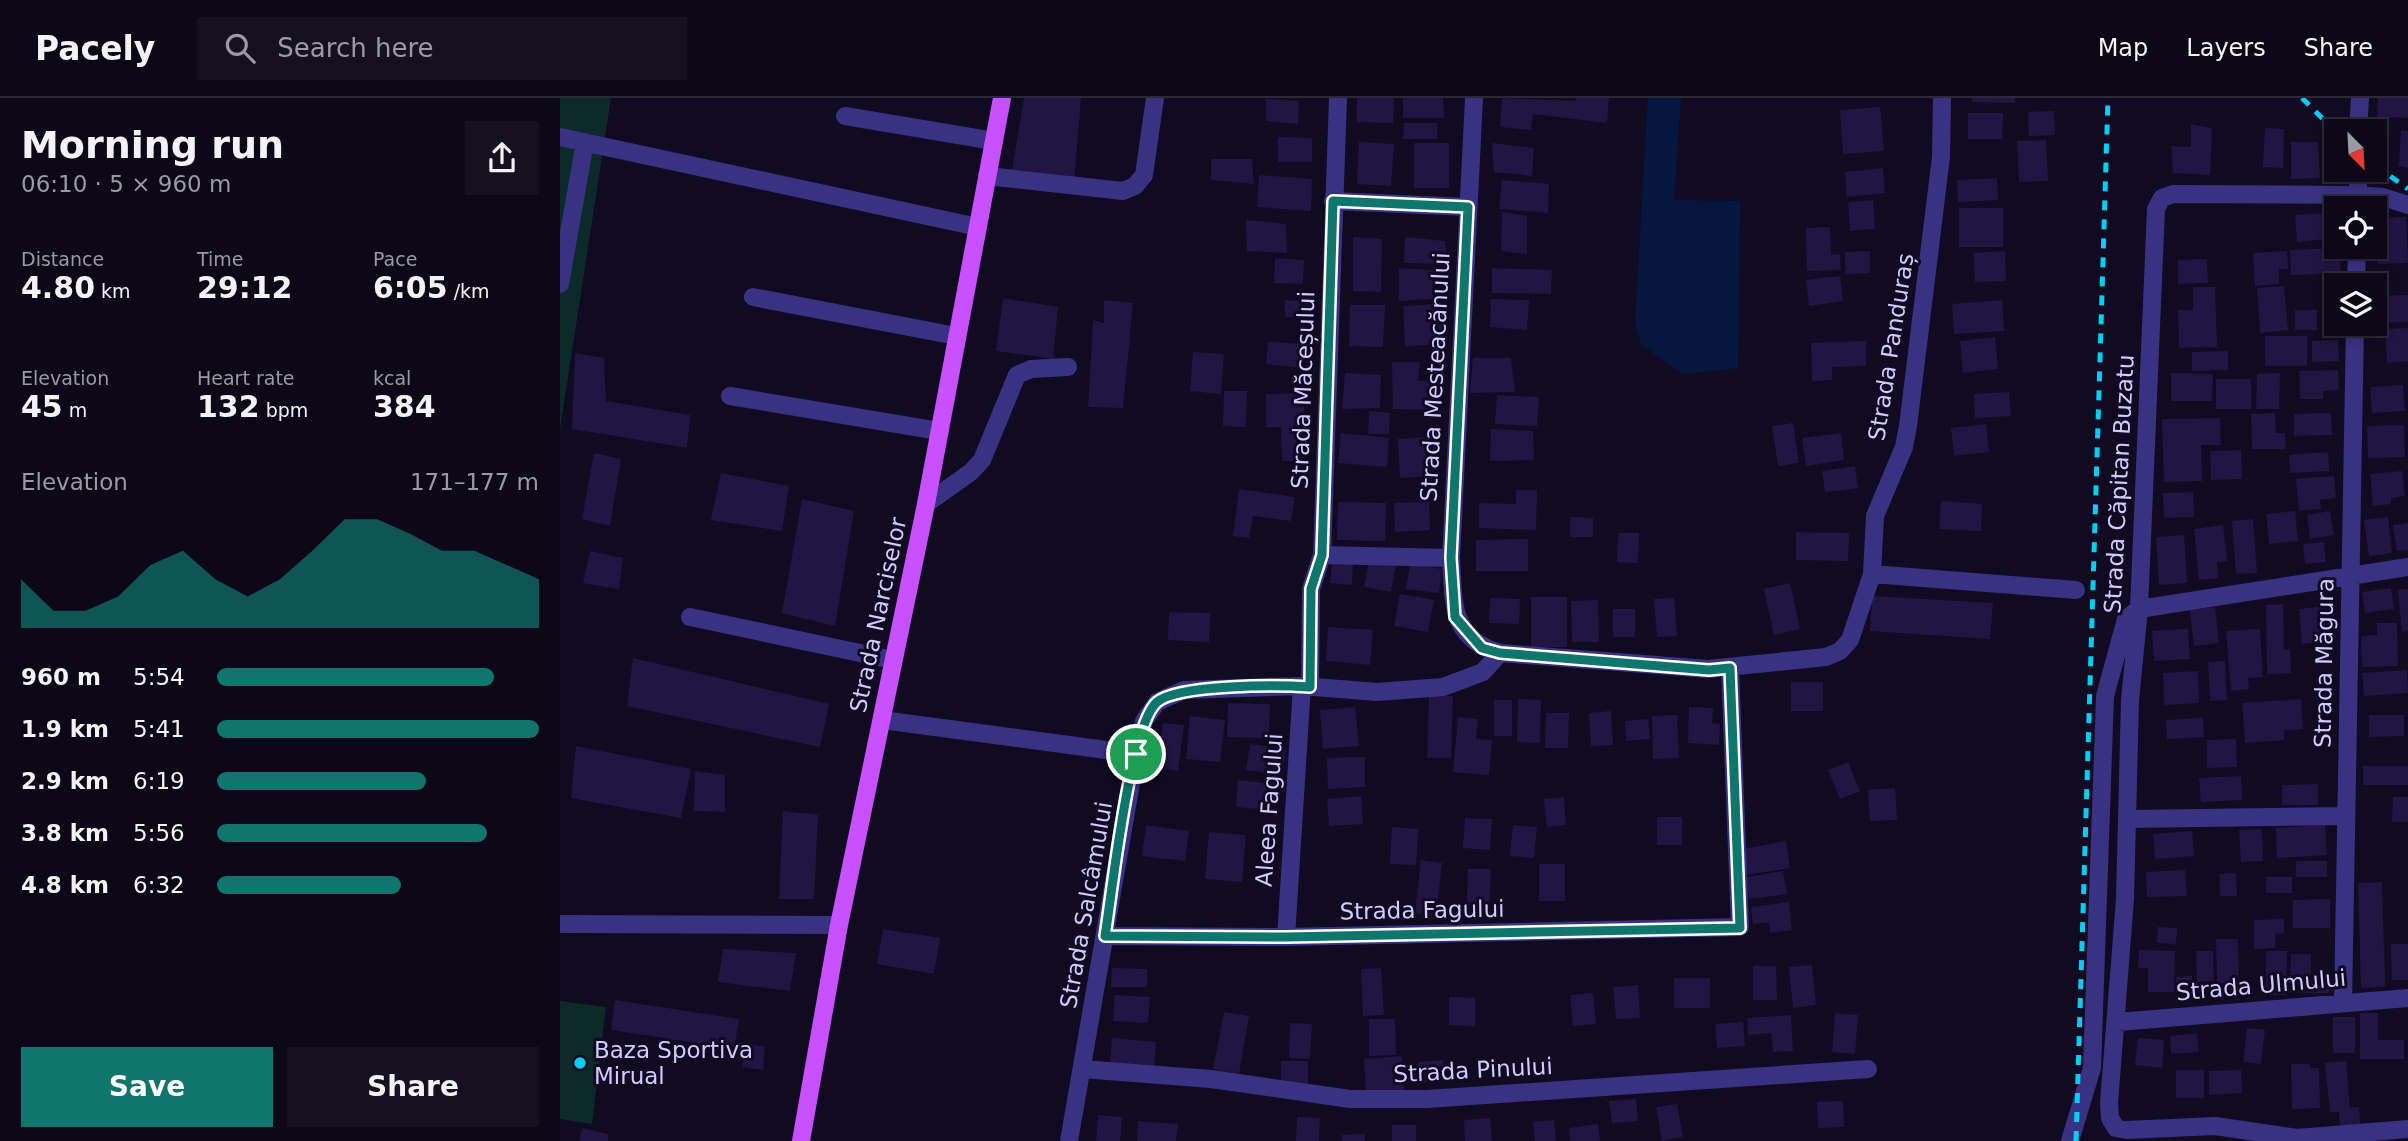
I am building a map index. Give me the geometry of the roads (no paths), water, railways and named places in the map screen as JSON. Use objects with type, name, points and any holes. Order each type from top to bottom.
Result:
[{"type":"main road","name":"Strada Narciselor","points":[[801,1141],[839,925],[926,504],[1002,98]]},
{"type":"street","points":[[987,176],[1123,191],[1135,186],[1144,174],[1155,98]]},
{"type":"street","name":"Strada Măceșului","points":[[1306,687],[1311,589],[1322,555],[1333,201],[1339,98]]},
{"type":"street","name":"Strada Mesteacănului","points":[[1474,98],[1451,558],[1455,617],[1482,648]]},
{"type":"street","name":"Strada Panduraș","points":[[1482,648],[1500,653],[1709,670],[1826,657],[1840,651],[1850,640],[1872,574],[1875,516],[1903,447],[1910,413],[1941,157],[1942,98]]},
{"type":"street","points":[[2359,119],[2360,98]]},
{"type":"street","points":[[845,116],[994,141]]},
{"type":"street","points":[[560,137],[978,227]]},
{"type":"street","points":[[560,284],[585,142]]},
{"type":"street","name":"Strada Căpitan Buzatu","points":[[2324,200],[2173,194],[2162,198],[2155,209],[2139,609],[2130,699],[2128,819],[2118,1022],[2109,1103],[2110,1118],[2116,1128],[2127,1130],[2215,1126],[2297,1138],[2408,1129]]},
{"type":"street","name":"Strada Căpitan Buzatu","points":[[2387,198],[2408,205]]},
{"type":"street","points":[[1333,201],[1468,207]]},
{"type":"street","points":[[753,298],[956,336]]},
{"type":"street","name":"Strada Măgura","points":[[2343,1003],[2355,336]]},
{"type":"street","points":[[926,504],[971,472],[982,460],[1017,375],[1031,369],[1068,367]]},
{"type":"street","points":[[730,396],[939,431]]},
{"type":"street","points":[[1322,555],[1451,558]]},
{"type":"street","points":[[2070,1141],[2089,1080],[2094,1044],[2105,696],[2126,619],[2139,609],[2408,567]]},
{"type":"street","points":[[1872,574],[2076,590]]},
{"type":"street","points":[[690,617],[893,660]]},
{"type":"street","name":"Strada Salcâmului","points":[[1069,1141],[1136,754],[1144,721],[1157,702],[1184,690],[1306,687],[1377,692],[1443,687],[1483,672],[1500,653]]},
{"type":"street","name":"Strada Fagului","points":[[1105,936],[1286,937],[1740,928],[1730,668]]},
{"type":"street","name":"Aleea Fagului","points":[[1286,937],[1306,687]]},
{"type":"street","points":[[881,720],[1136,754]]},
{"type":"street","points":[[2128,819],[2346,816]]},
{"type":"street","points":[[560,924],[839,925]]},
{"type":"street","name":"Strada Ulmului","points":[[2118,1022],[2408,998]]},
{"type":"street","name":"Strada Pinului","points":[[1082,1069],[1211,1079],[1350,1099],[1427,1099],[1868,1069]]},
{"type":"water","points":[[1648,98],[1681,98],[1674,200],[1740,201],[1738,368],[1683,374],[1641,344],[1635,323]]},
{"type":"railway","points":[[2076,1141],[2108,98]]},
{"type":"railway","points":[[2302,98],[2324,120]]},
{"type":"railway","points":[[2387,174],[2408,189]]},
{"type":"place","name":"Baza Sportiva Mirual","points":[[580,1063]]}]
